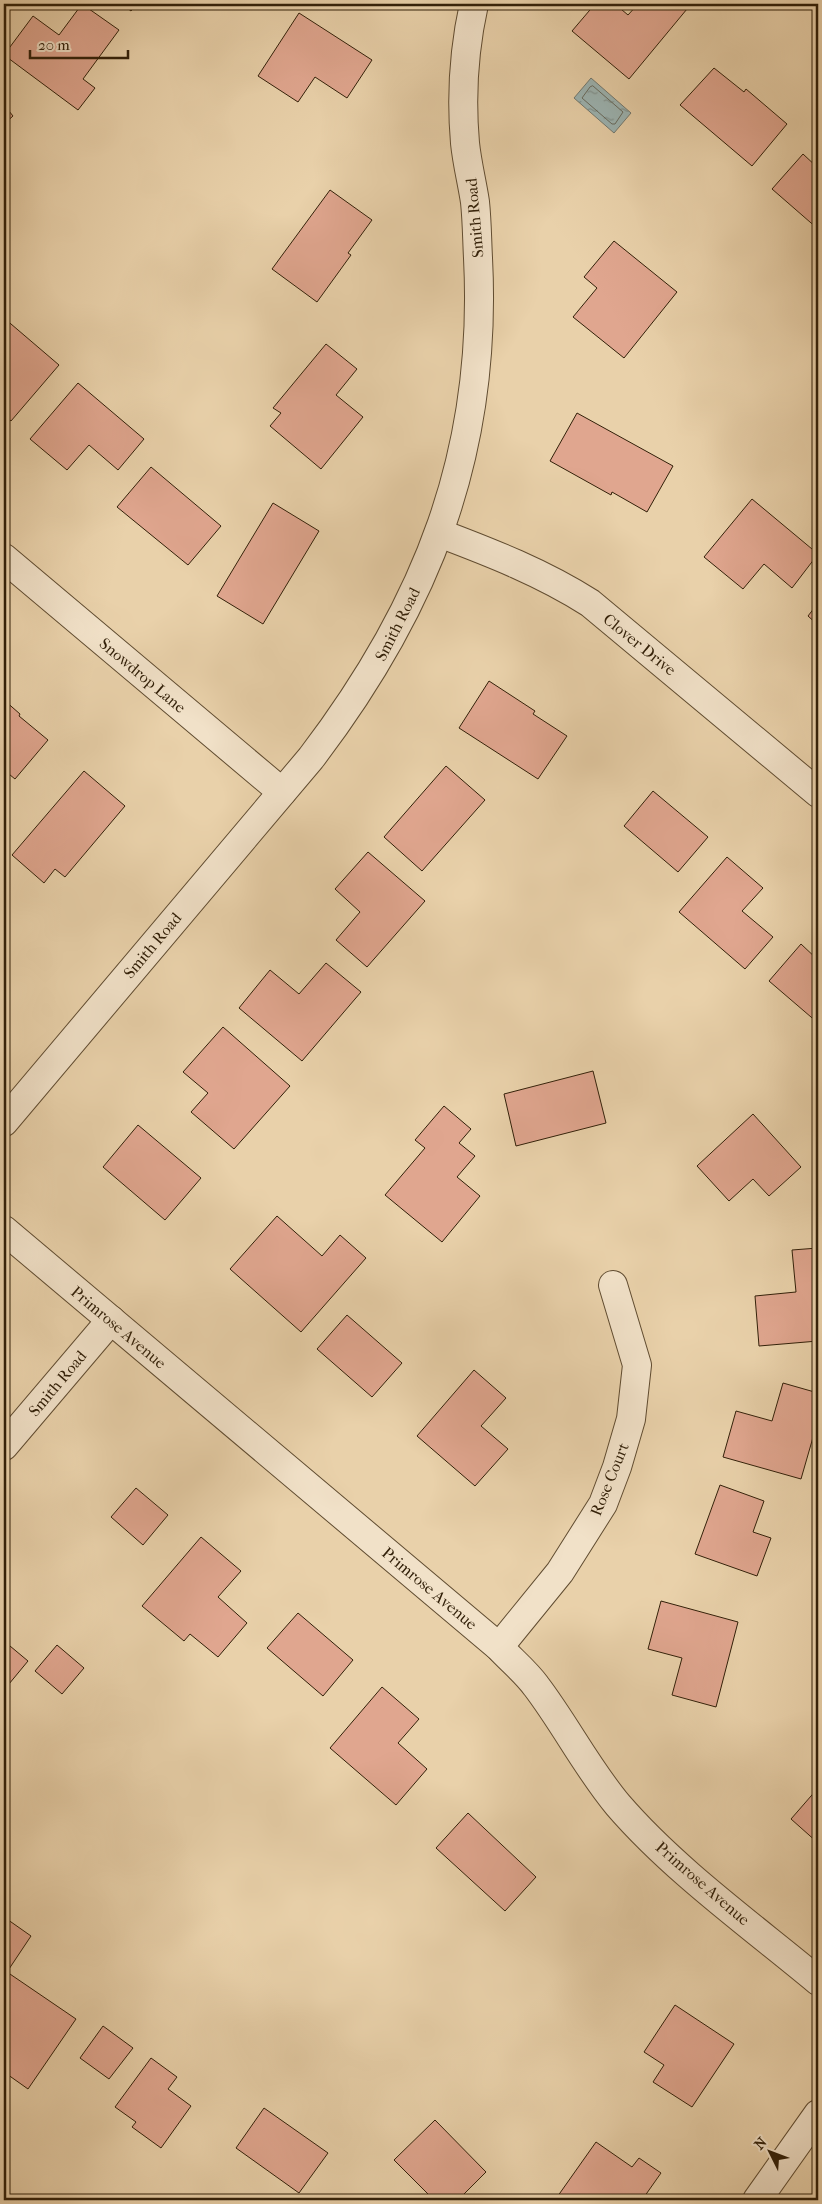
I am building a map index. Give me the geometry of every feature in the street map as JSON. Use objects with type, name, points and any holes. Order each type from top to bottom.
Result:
[{"type":"street","name":"Smith Road","points":[[4,1122],[282,792],[344,714],[367,680],[410,604],[439,532],[463,458],[476,379],[480,284],[475,203],[465,144],[464,99],[466,52],[474,4]]},
{"type":"street","name":"Clover Drive","points":[[439,532],[518,564],[568,589],[590,603],[818,793]]},
{"type":"street","name":"Snowdrop Lane","points":[[4,558],[282,792]]},
{"type":"street","name":"Primrose Avenue","points":[[4,1230],[499,1647],[534,1683],[591,1769],[618,1805],[682,1868],[818,1981]]},
{"type":"street","name":"Rose Court","points":[[499,1647],[560,1572],[602,1504],[617,1467],[632,1419],[637,1365],[613,1285]]},
{"type":"street","name":"Smith Road","points":[[4,1446],[110,1320]]},
{"type":"street","points":[[757,2200],[818,2114]]},
{"type":"water","points":[[591,78],[631,113],[614,133],[574,98]]},
{"type":"building","points":[[82,4],[119,30],[83,79],[95,88],[78,110],[4,55],[33,16],[59,35]]},
{"type":"building","points":[[122,4],[137,4],[131,11]]},
{"type":"building","points":[[595,4],[615,4],[628,15],[638,4],[681,4],[687,9],[629,79],[572,31]]},
{"type":"building","points":[[299,13],[372,60],[347,98],[315,77],[298,102],[258,76]]},
{"type":"building","points":[[714,68],[744,92],[746,89],[787,124],[752,166],[680,105]]},
{"type":"building","points":[[4,105],[13,116],[4,124]]},
{"type":"building","points":[[803,154],[818,168],[818,229],[772,189]]},
{"type":"building","points":[[330,190],[372,220],[348,253],[351,255],[317,302],[272,269]]},
{"type":"building","points":[[614,241],[677,292],[624,358],[573,317],[597,288],[584,277]]},
{"type":"building","points":[[4,318],[59,365],[11,421],[4,415]]},
{"type":"building","points":[[326,344],[357,369],[336,395],[363,417],[321,469],[270,426],[281,413],[273,408]]},
{"type":"building","points":[[78,383],[144,439],[118,470],[89,445],[67,470],[30,439]]},
{"type":"building","points":[[577,413],[673,466],[647,512],[612,492],[611,495],[550,461]]},
{"type":"building","points":[[151,467],[221,526],[188,565],[117,507]]},
{"type":"building","points":[[752,499],[818,554],[792,588],[764,564],[743,589],[704,557]]},
{"type":"building","points":[[273,503],[319,531],[263,624],[217,596]]},
{"type":"building","points":[[818,603],[818,625],[808,616]]},
{"type":"building","points":[[489,681],[535,711],[533,714],[567,736],[538,779],[459,728]]},
{"type":"building","points":[[4,700],[20,714],[19,716],[48,740],[15,779],[4,770]]},
{"type":"building","points":[[446,766],[485,800],[422,871],[384,837]]},
{"type":"building","points":[[84,771],[125,806],[65,877],[55,869],[44,883],[12,855]]},
{"type":"building","points":[[653,791],[708,837],[678,872],[624,826]]},
{"type":"building","points":[[368,852],[425,901],[367,967],[336,940],[360,912],[335,889]]},
{"type":"building","points":[[727,857],[763,888],[742,911],[773,937],[745,969],[679,912]]},
{"type":"building","points":[[801,944],[818,960],[818,1023],[769,981]]},
{"type":"building","points":[[326,963],[361,992],[302,1061],[239,1008],[270,970],[299,994]]},
{"type":"building","points":[[223,1027],[290,1086],[234,1149],[191,1112],[208,1093],[183,1072]]},
{"type":"building","points":[[593,1071],[606,1123],[516,1146],[504,1094]]},
{"type":"building","points":[[444,1106],[471,1129],[459,1143],[475,1156],[457,1177],[480,1196],[442,1242],[385,1195],[425,1148],[415,1140]]},
{"type":"building","points":[[753,1114],[801,1167],[769,1196],[753,1179],[729,1201],[697,1166]]},
{"type":"building","points":[[138,1125],[201,1178],[165,1220],[103,1167]]},
{"type":"building","points":[[277,1216],[322,1256],[340,1235],[366,1258],[301,1332],[230,1269]]},
{"type":"building","points":[[818,1248],[818,1341],[759,1346],[755,1296],[796,1292],[792,1250]]},
{"type":"building","points":[[347,1315],[402,1363],[372,1397],[317,1349]]},
{"type":"building","points":[[474,1370],[506,1398],[481,1426],[508,1449],[475,1486],[417,1436]]},
{"type":"building","points":[[783,1383],[818,1393],[818,1420],[801,1479],[723,1457],[736,1411],[772,1421]]},
{"type":"building","points":[[720,1485],[764,1501],[753,1532],[771,1538],[757,1576],[695,1554]]},
{"type":"building","points":[[136,1488],[168,1515],[143,1545],[111,1517]]},
{"type":"building","points":[[201,1537],[241,1571],[218,1597],[247,1623],[218,1657],[190,1634],[184,1641],[142,1606]]},
{"type":"building","points":[[661,1601],[738,1622],[716,1707],[672,1695],[682,1658],[648,1649]]},
{"type":"building","points":[[298,1613],[353,1660],[323,1696],[267,1648]]},
{"type":"building","points":[[4,1641],[28,1661],[4,1690]]},
{"type":"building","points":[[57,1645],[84,1668],[62,1694],[35,1671]]},
{"type":"building","points":[[382,1687],[419,1719],[398,1743],[427,1769],[396,1805],[330,1748]]},
{"type":"building","points":[[818,1788],[818,1843],[791,1819]]},
{"type":"building","points":[[468,1813],[536,1877],[505,1911],[436,1848]]},
{"type":"building","points":[[4,1917],[31,1936],[7,1972],[76,2019],[28,2089],[4,2072],[4,2049],[8,2042],[4,2039]]},
{"type":"building","points":[[675,2005],[734,2044],[692,2107],[653,2082],[664,2065],[644,2052]]},
{"type":"building","points":[[103,2026],[133,2048],[109,2079],[80,2058]]},
{"type":"building","points":[[151,2058],[177,2077],[168,2089],[191,2106],[161,2148],[132,2127],[136,2122],[115,2107]]},
{"type":"building","points":[[264,2108],[328,2153],[299,2193],[236,2148]]},
{"type":"building","points":[[435,2120],[486,2172],[458,2200],[434,2200],[394,2160]]},
{"type":"building","points":[[596,2142],[632,2167],[639,2158],[661,2173],[642,2200],[555,2200]]}]
